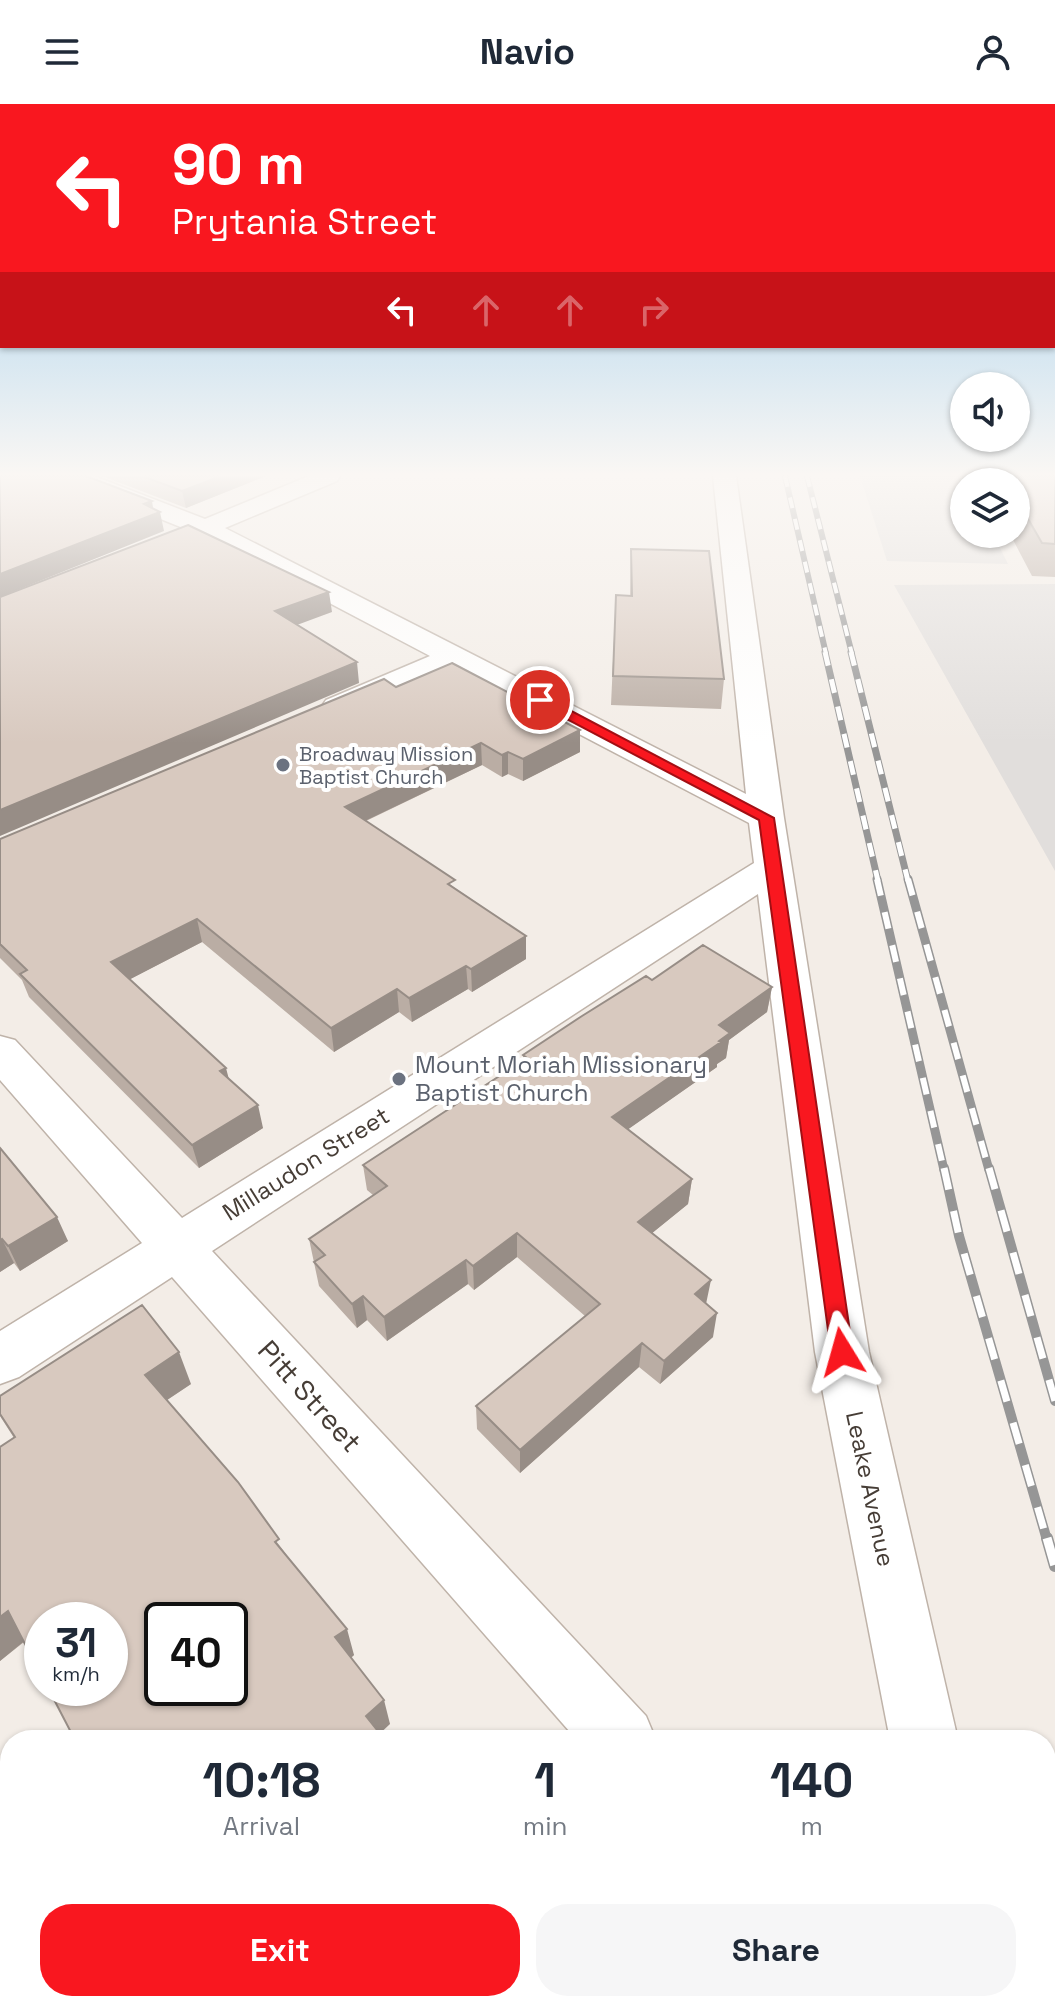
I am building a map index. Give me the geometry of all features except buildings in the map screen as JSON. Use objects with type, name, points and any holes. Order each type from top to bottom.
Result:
[{"type":"street","points":[[278,565],[456,656],[770,842]]},
{"type":"street","name":"Leake Avenue","points":[[736,565],[770,842],[842,1352],[922,1730]]},
{"type":"street","points":[[313,717],[456,656]]},
{"type":"street","name":"Millaudon Street","points":[[0,1360],[175,1248],[770,842]]},
{"type":"street","name":"Pitt Street","points":[[0,1051],[613,1730]]},
{"type":"shaded area","points":[[1055,584],[1055,871],[894,585]]},
{"type":"railway","points":[[805,565],[826,654]]},
{"type":"railway","points":[[829,565],[852,654]]},
{"type":"railway","points":[[825,652],[878,881]]},
{"type":"railway","points":[[851,652],[908,881]]},
{"type":"railway","points":[[877,879],[944,1170]]},
{"type":"railway","points":[[908,879],[989,1170]]},
{"type":"railway","points":[[944,1168],[959,1236],[1047,1540]]},
{"type":"railway","points":[[989,1168],[1055,1401]]},
{"type":"railway","points":[[1047,1538],[1055,1566]]},
{"type":"place","name":"Broadway Mission Baptist Church","points":[[283,765]]},
{"type":"place","name":"Mount Moriah Missionary Baptist Church","points":[[399,1079]]},
{"type":"route","points":[[540,700],[766,818],[842,1352]]}]
